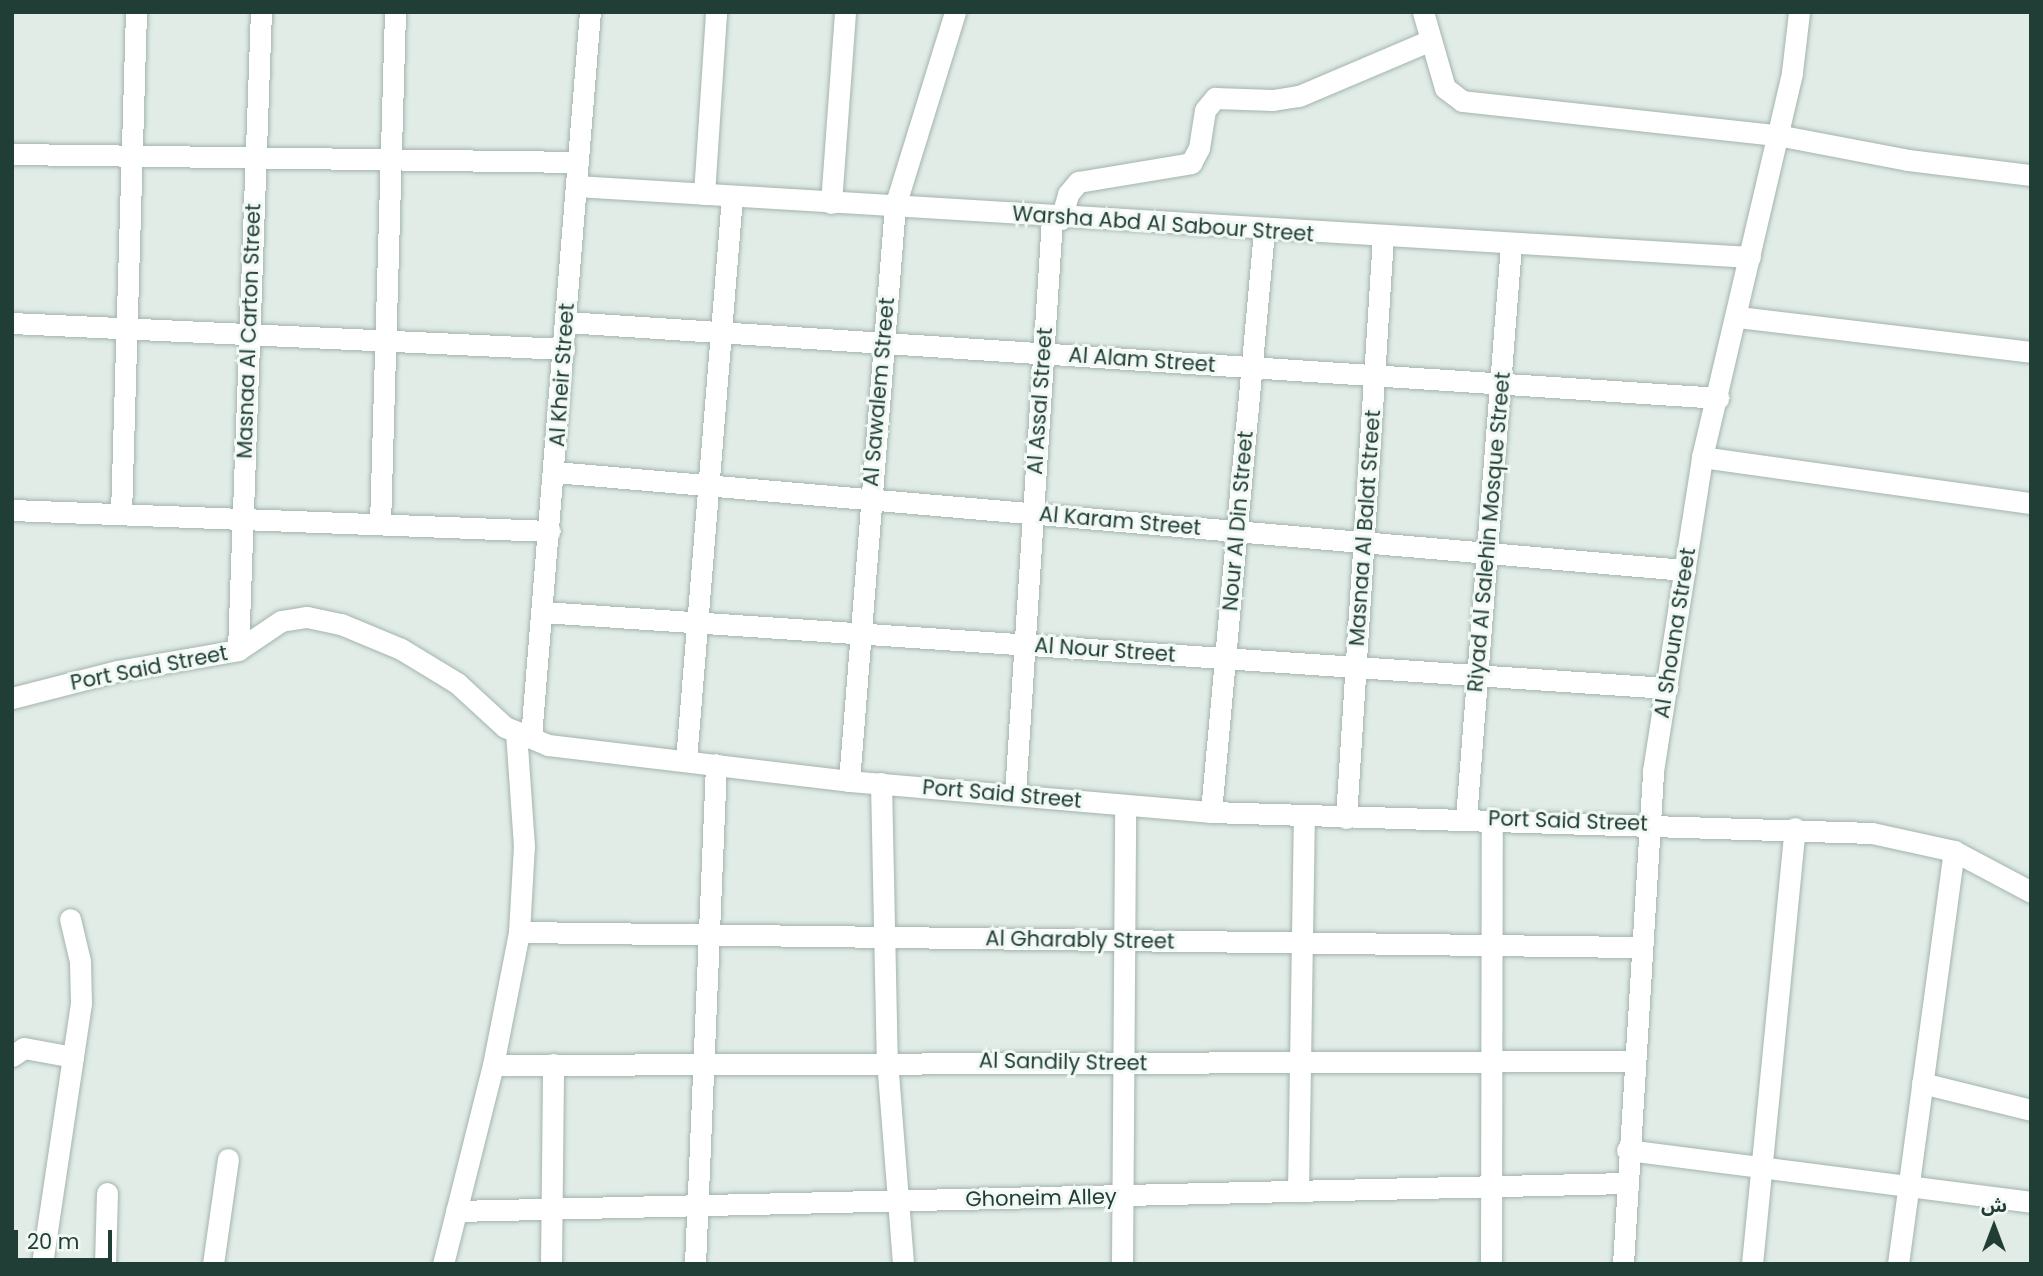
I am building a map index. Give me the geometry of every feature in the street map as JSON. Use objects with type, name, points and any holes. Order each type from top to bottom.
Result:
[{"type":"street","points":[[121,514],[136,12]]},
{"type":"street","name":"Masnaa Al Carton Street","points":[[238,650],[261,12]]},
{"type":"street","points":[[380,524],[395,12]]},
{"type":"street","name":"Al Kheir Street","points":[[443,1264],[493,1065],[519,932],[524,846],[524,734],[543,612],[590,12]]},
{"type":"street","points":[[704,194],[716,12]]},
{"type":"street","points":[[831,203],[845,12]]},
{"type":"street","name":"Al Sawalem Street","points":[[849,781],[895,206],[955,12]]},
{"type":"street","points":[[1423,12],[1444,88],[1462,101],[1777,135],[1908,160],[2031,176]]},
{"type":"street","name":"Al Shouna Street","points":[[1623,1264],[1627,1150],[1648,823],[1702,457],[1738,317],[1796,51],[1799,12]]},
{"type":"street","name":"Al Assal Street","points":[[1015,794],[1043,353],[1056,218],[1068,194],[1078,182],[1191,163],[1199,148],[1205,110],[1215,98],[1273,100],[1299,96],[1431,40]]},
{"type":"street","points":[[12,153],[578,162]]},
{"type":"street","name":"Warsha Abd Al Sabour Street","points":[[576,186],[1264,231],[1750,257]]},
{"type":"street","points":[[686,760],[732,197]]},
{"type":"street","name":"Nour Al Din Street","points":[[1211,812],[1264,231]]},
{"type":"street","name":"Masnaa Al Balat Street","points":[[1346,818],[1383,237]]},
{"type":"street","name":"Riyad Al Salehin Mosque Street","points":[[1466,818],[1511,245]]},
{"type":"street","points":[[1738,317],[2031,352]]},
{"type":"street","name":"Al Alam Street","points":[[566,321],[1718,398]]},
{"type":"street","points":[[12,323],[564,349]]},
{"type":"street","points":[[1702,457],[2031,503]]},
{"type":"street","name":"Al Karam Street","points":[[555,472],[1685,570]]},
{"type":"street","points":[[12,510],[550,531]]},
{"type":"street","name":"Al Nour Street","points":[[543,612],[1667,688]]},
{"type":"street","name":"Port Said Street","points":[[12,698],[117,671],[238,650],[281,621],[307,617],[341,624],[401,649],[457,683],[524,734],[548,744],[849,781],[1211,812],[1346,818],[1648,823],[1872,833],[1954,851],[2031,892]]},
{"type":"street","points":[[695,1264],[716,764]]},
{"type":"street","points":[[881,783],[887,1060],[896,1202],[903,1264]]},
{"type":"street","points":[[1122,1264],[1125,805]]},
{"type":"street","points":[[1298,1191],[1304,816]]},
{"type":"street","points":[[1491,1264],[1492,819]]},
{"type":"street","points":[[1752,1264],[1795,828]]},
{"type":"street","points":[[1898,1264],[1954,851]]},
{"type":"street","points":[[42,1264],[82,982],[70,919]]},
{"type":"street","name":"Al Gharably Street","points":[[519,932],[1640,947]]},
{"type":"street","points":[[12,1056],[24,1048],[73,1057]]},
{"type":"street","name":"Al Sandily Street","points":[[493,1065],[887,1060],[1123,1063],[1633,1061]]},
{"type":"street","points":[[551,1264],[553,1064]]},
{"type":"street","points":[[1922,1083],[2031,1110]]},
{"type":"street","points":[[1627,1150],[2031,1202]]},
{"type":"street","points":[[214,1264],[228,1159]]},
{"type":"street","name":"Ghoneim Alley","points":[[456,1211],[1626,1183]]},
{"type":"street","points":[[105,1264],[107,1193]]}]
